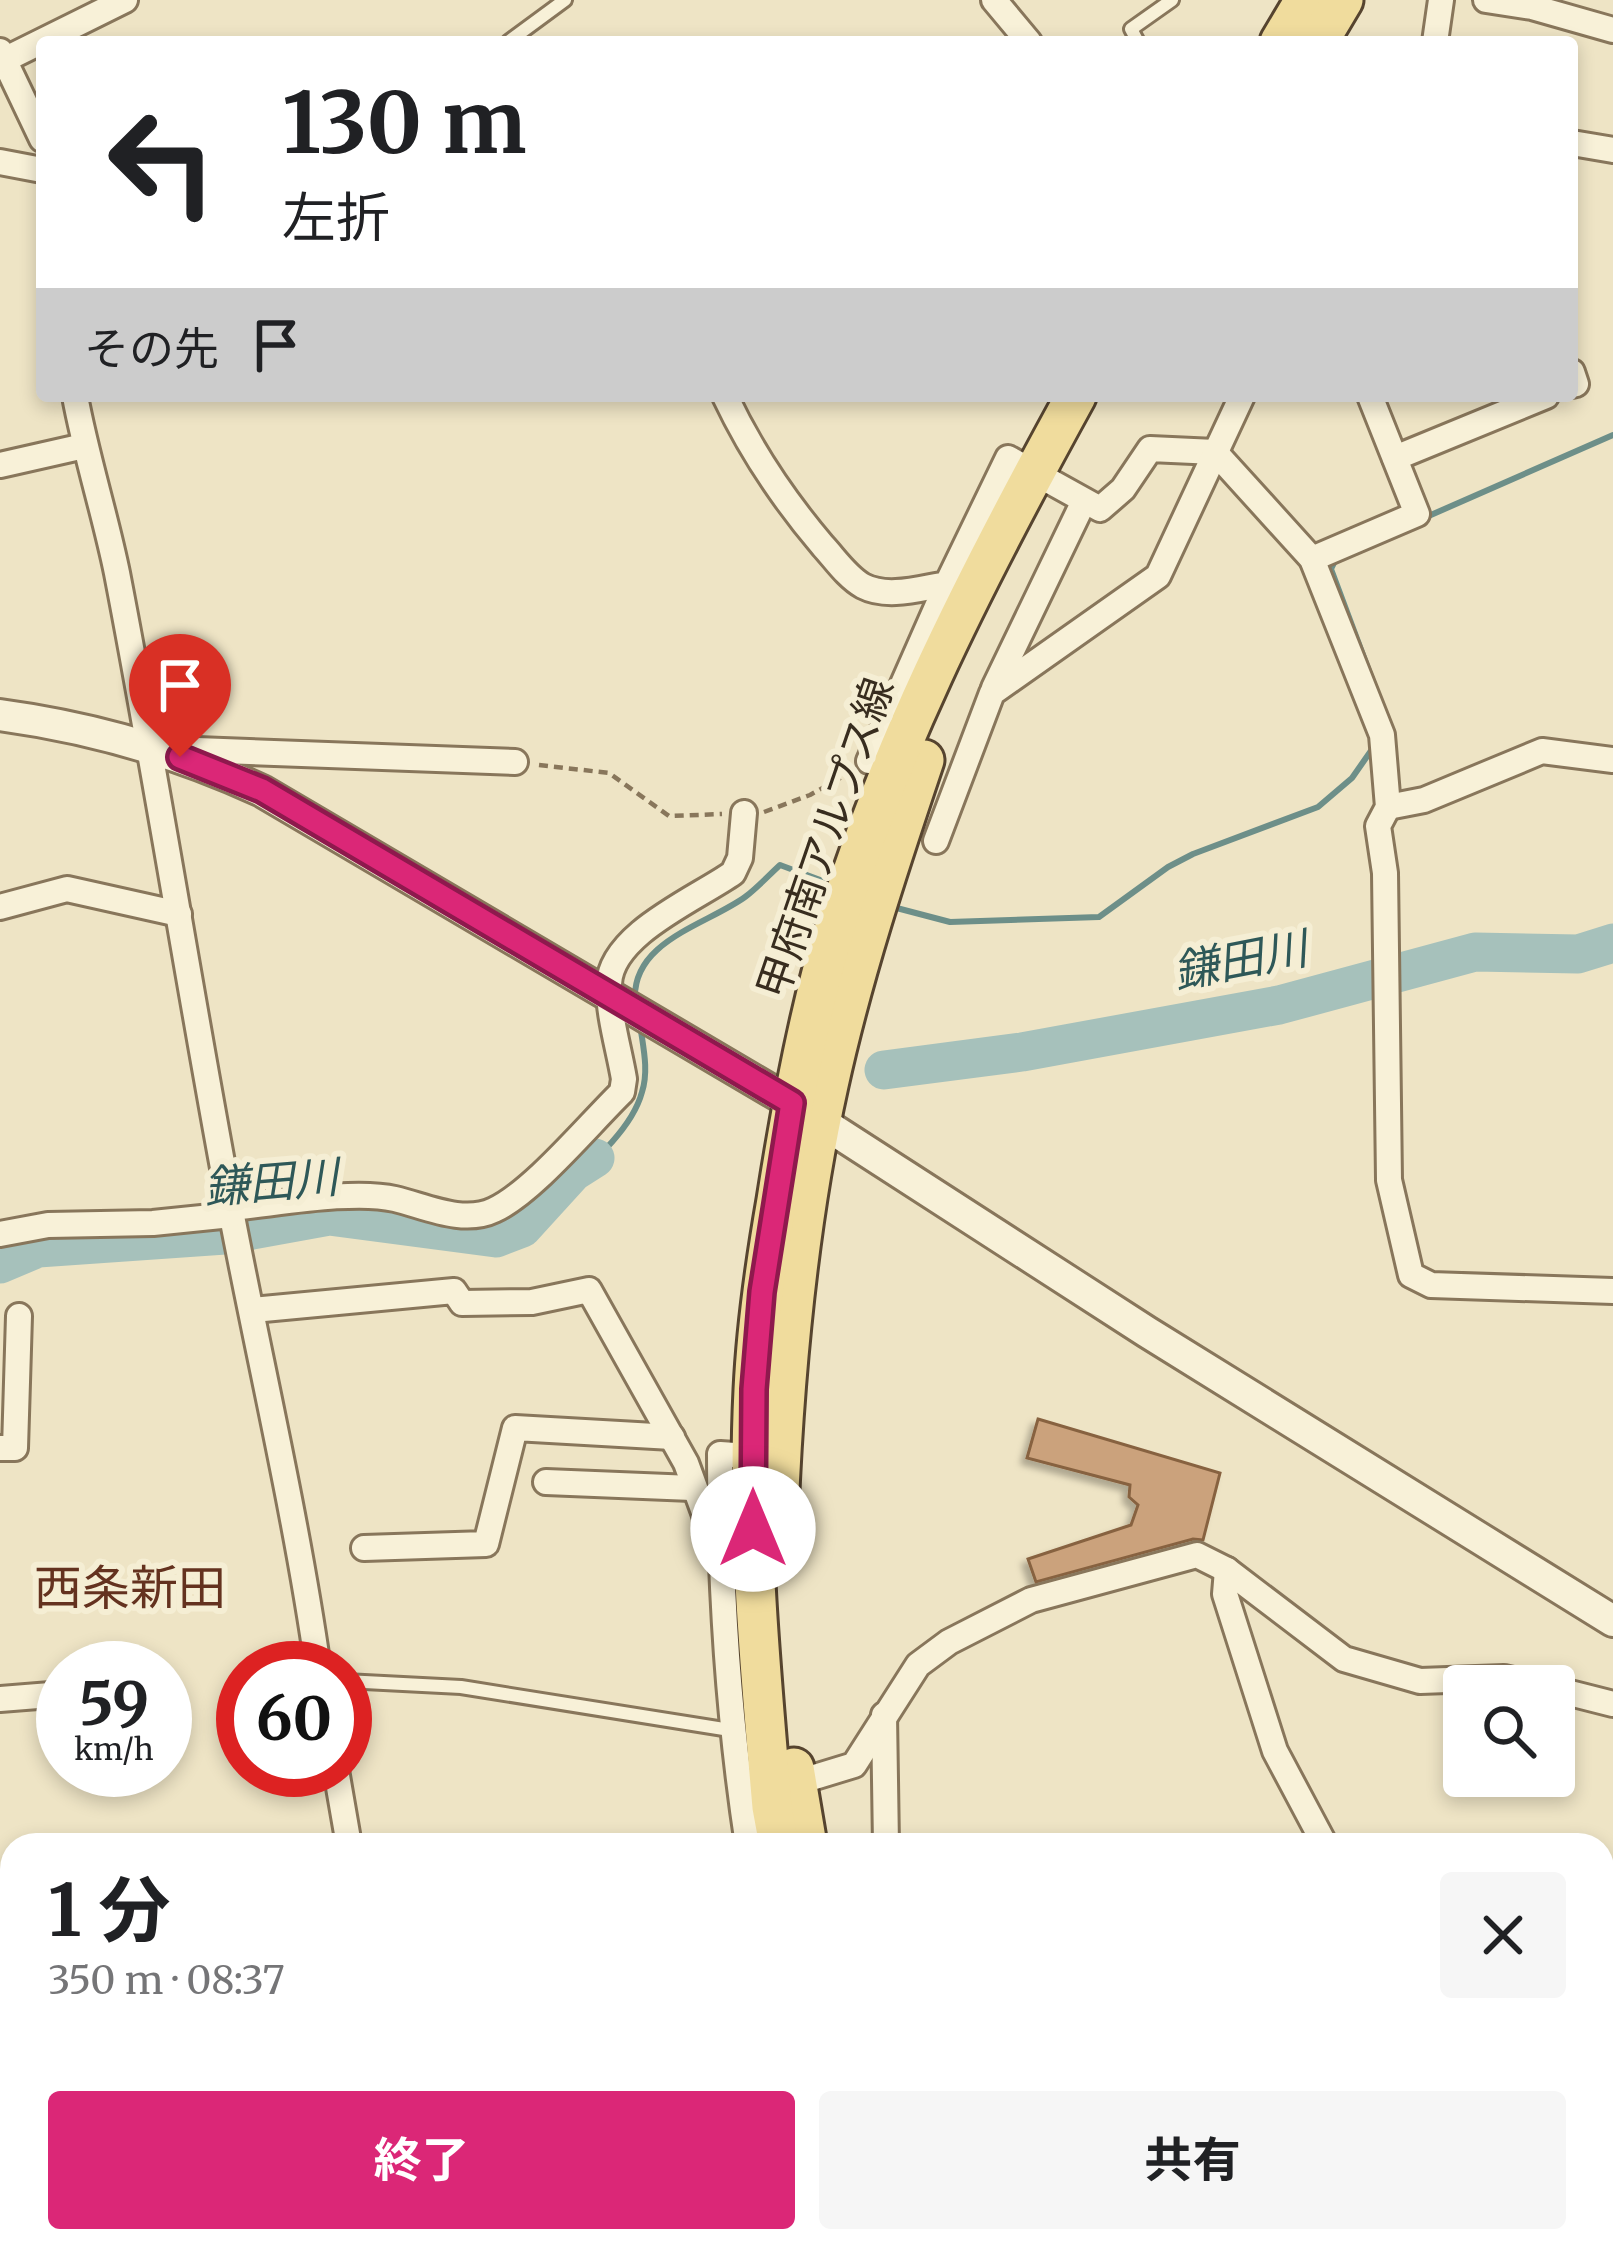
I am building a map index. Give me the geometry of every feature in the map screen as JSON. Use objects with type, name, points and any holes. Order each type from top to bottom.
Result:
[{"type":"main road","points":[[1284,36],[1305,0]]},
{"type":"main road","points":[[1322,36],[1343,0]]},
{"type":"main road","name":"甲府南アルプス線","points":[[1057,486],[1075,402]]},
{"type":"main road","name":"甲府南アルプス線","points":[[805,1833],[781,1639],[766,1457],[762,1292],[806,1114],[824,967],[882,799],[944,650],[1057,486],[1102,402]]},
{"type":"main road","name":"甲府南アルプス線","points":[[766,1457],[753,1566],[777,1833]]},
{"type":"street","points":[[46,36],[124,0]]},
{"type":"street","points":[[994,0],[1024,36]]},
{"type":"street","points":[[1436,36],[1441,0]]},
{"type":"street","points":[[1486,0],[1532,7],[1613,30]]},
{"type":"street","points":[[36,40],[2,56],[36,127]]},
{"type":"street","points":[[1578,152],[1613,150]]},
{"type":"street","points":[[0,162],[36,169]]},
{"type":"street","points":[[76,402],[108,531],[151,748],[231,1213],[313,1641]]},
{"type":"street","points":[[728,402],[787,504],[848,574],[865,587],[888,592],[947,584]]},
{"type":"street","points":[[992,693],[1158,576],[1239,402]]},
{"type":"street","points":[[1312,560],[1417,514],[1372,402]]},
{"type":"street","points":[[1394,458],[1531,402]]},
{"type":"street","points":[[0,465],[84,446]]},
{"type":"street","points":[[869,761],[1008,458],[1100,508],[1112,502],[1150,449],[1215,452],[1312,560],[1382,735],[1388,807],[1378,826],[1385,873],[1389,1180],[1411,1275],[1431,1285],[1613,1291]]},
{"type":"street","points":[[936,842],[992,693],[1057,486]]},
{"type":"street","points":[[0,715],[151,748],[262,790],[806,1114],[1613,1621]]},
{"type":"street","points":[[151,748],[515,762]]},
{"type":"street","points":[[1388,807],[1424,800],[1542,751],[1613,760]]},
{"type":"street","points":[[0,1234],[48,1226],[154,1223],[330,1198],[390,1197],[442,1213],[490,1212],[515,1197],[622,1092],[613,964],[626,944],[734,873],[744,813]]},
{"type":"street","points":[[0,907],[67,889],[179,914]]},
{"type":"street","points":[[253,1310],[454,1291],[462,1303],[532,1302],[590,1290],[672,1437],[726,1559]]},
{"type":"street","points":[[0,1448],[15,1448],[20,1316]]},
{"type":"street","points":[[364,1548],[486,1544],[515,1428],[672,1437]]},
{"type":"street","points":[[746,1833],[730,1730],[720,1454],[766,1457]]},
{"type":"street","points":[[546,1482],[692,1487]]},
{"type":"street","points":[[796,1784],[854,1765],[918,1665],[949,1642],[1031,1600],[1175,1558],[1197,1555],[1228,1570],[1344,1659],[1420,1681],[1443,1680]]},
{"type":"street","points":[[1228,1570],[1225,1594],[1275,1751],[1319,1833]]},
{"type":"street","points":[[1575,1694],[1613,1704]]},
{"type":"street","points":[[0,1699],[36,1696]]},
{"type":"street","points":[[884,1715],[886,1833]]},
{"type":"street","points":[[341,1797],[347,1833]]},
{"type":"lane","points":[[516,36],[565,0]]},
{"type":"lane","points":[[1135,36],[1131,29],[1172,0]]},
{"type":"lane","points":[[372,1682],[460,1687],[730,1730]]},
{"type":"path","points":[[515,762],[609,772],[669,816],[774,811],[869,761]]},
{"type":"path","points":[[726,1559],[801,1558],[797,1514]]},
{"type":"building","points":[[1038,1419],[1220,1473],[1203,1540],[1036,1582],[1028,1559],[1131,1525],[1138,1505],[1129,1497],[1130,1485],[1027,1458]]},
{"type":"waterway","points":[[1424,518],[1613,435]]},
{"type":"waterway","points":[[1336,559],[1331,569],[1375,687]]},
{"type":"waterway","points":[[889,906],[950,922],[1099,917],[1193,854],[1318,807],[1352,778],[1375,745]]},
{"type":"waterway","points":[[635,1000],[637,980],[658,949],[745,897],[780,865],[831,884]]},
{"type":"waterway","name":"鎌田川","points":[[884,1070],[1022,1052],[1279,1005],[1475,952],[1578,954],[1613,943]]},
{"type":"waterway","points":[[554,1196],[605,1149],[636,1107],[645,1075],[640,1024]]},
{"type":"waterway","name":"鎌田川","points":[[0,1264],[38,1248],[225,1235],[329,1216],[496,1238],[522,1228],[573,1172],[595,1158]]},
{"type":"district","name":"西条新田","points":[[130,1588]]},
{"type":"route","points":[[180,757],[262,790],[792,1103],[762,1292],[754,1389],[753,1529]]}]
